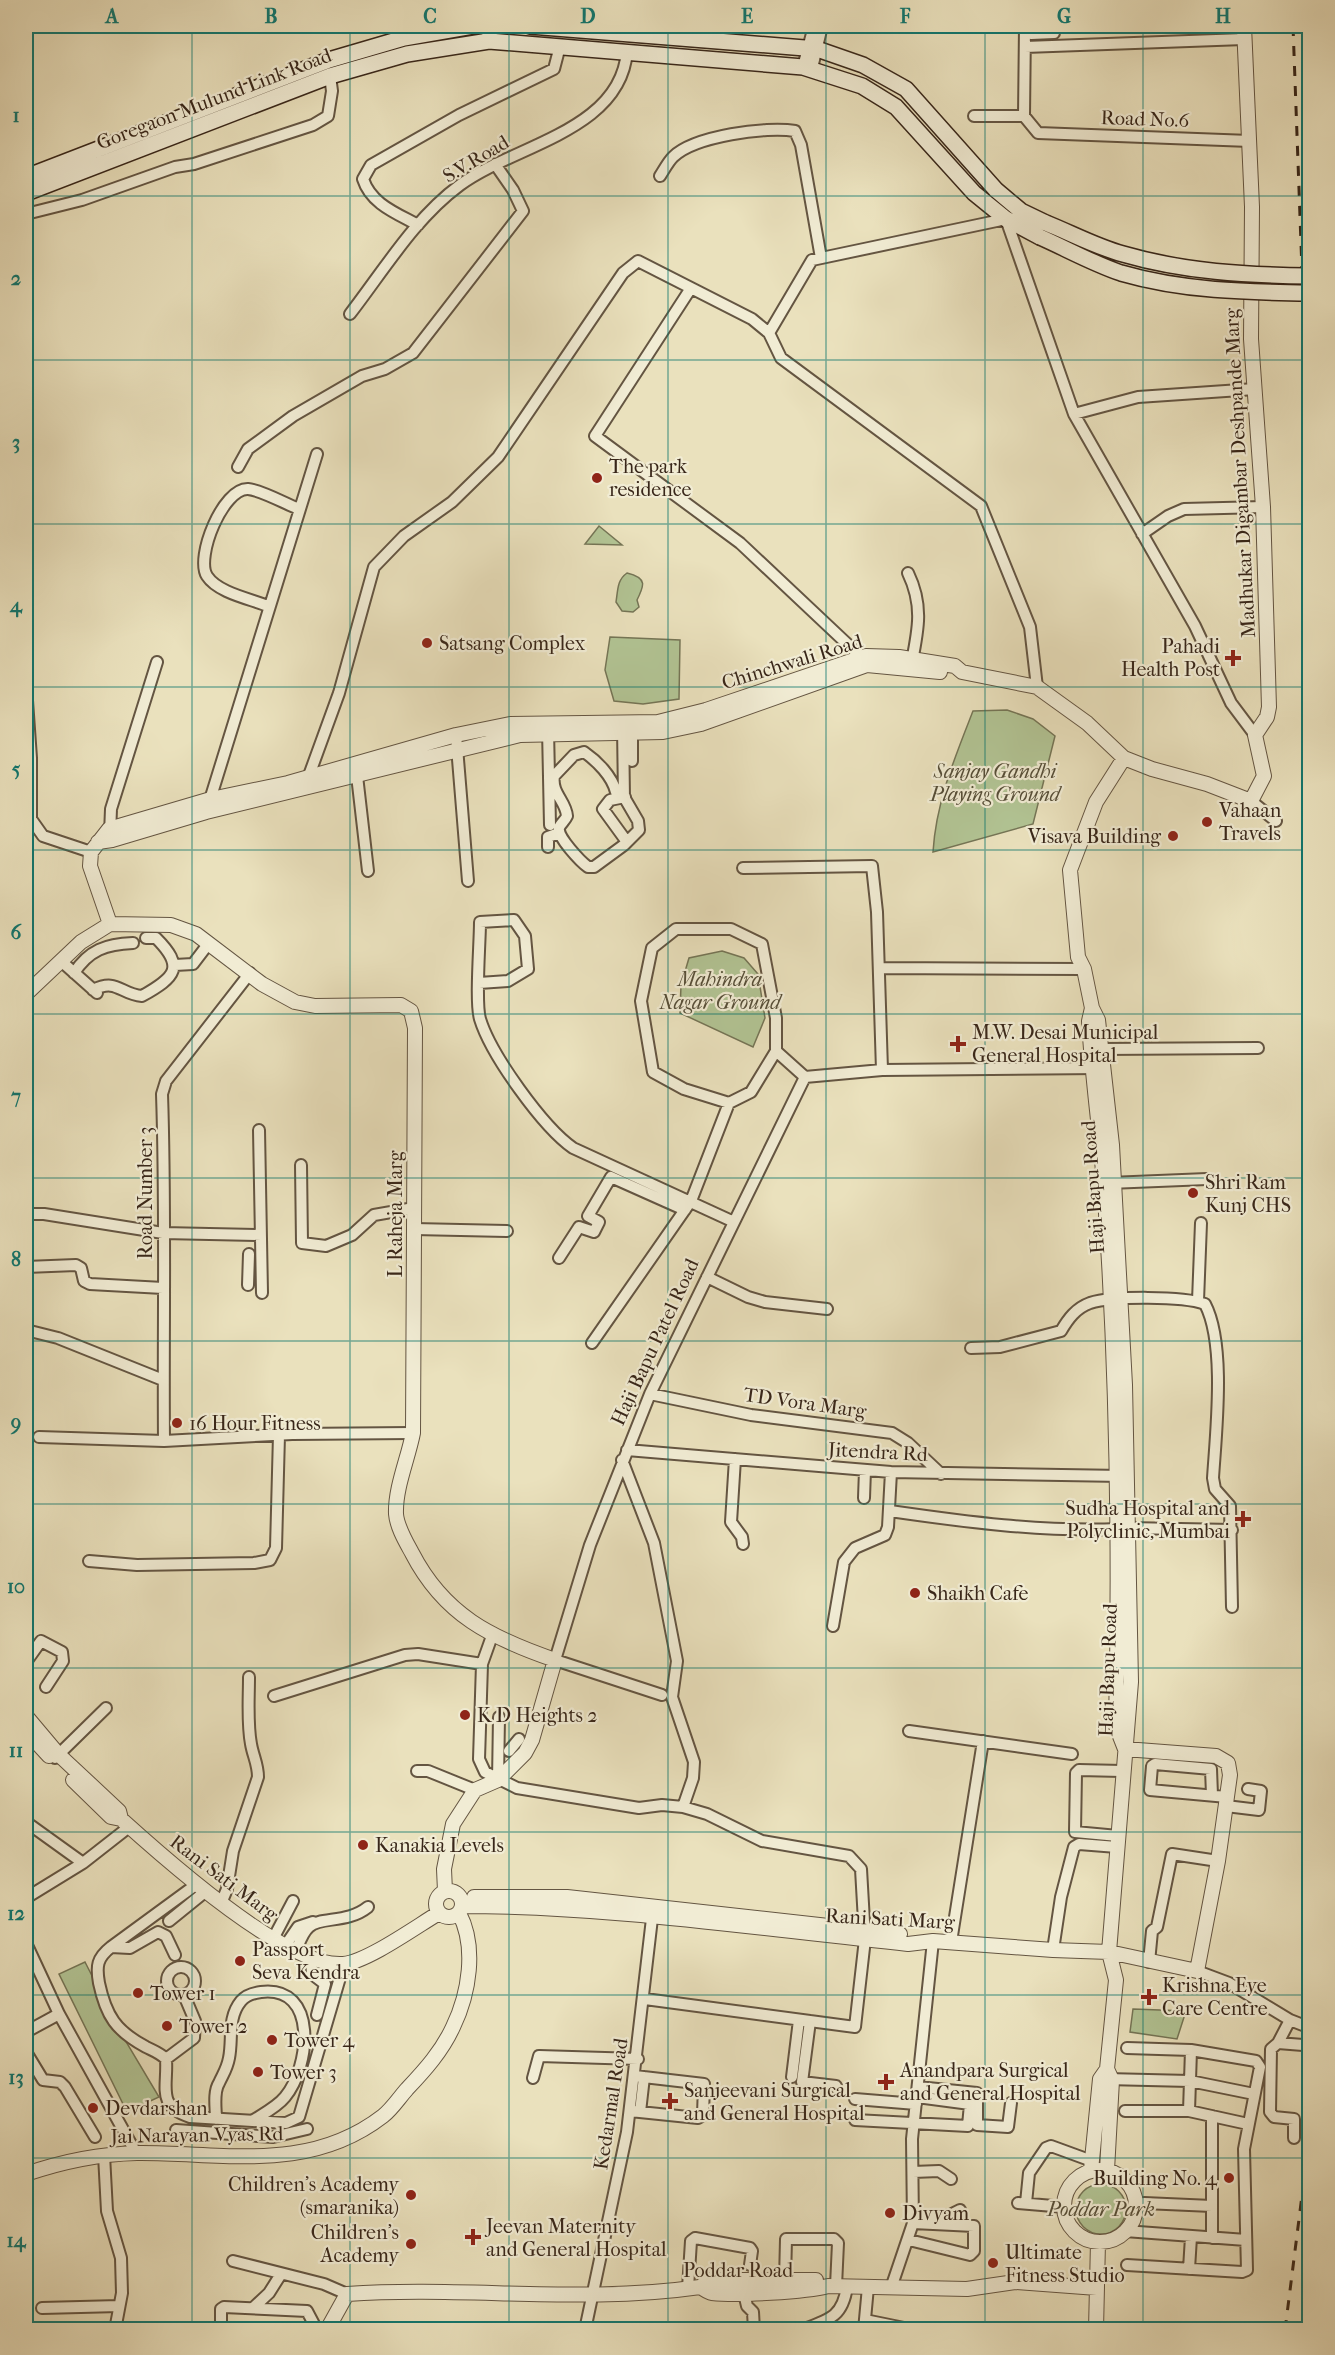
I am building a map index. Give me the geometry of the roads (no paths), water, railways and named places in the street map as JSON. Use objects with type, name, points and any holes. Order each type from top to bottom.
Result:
[{"type":"main road","name":"Goregaon Mulund Link Road","points":[[26,177],[329,60],[404,38],[472,26]]},
{"type":"main road","points":[[530,26],[812,48],[863,65],[906,89],[996,190],[1043,230],[1119,272],[1164,283],[1233,292],[1310,292]]},
{"type":"main road","name":"Goregaon Mulund Link Road","points":[[26,193],[330,76],[407,54],[489,42],[627,51],[808,68],[862,86],[896,107],[974,192],[1006,219],[1043,230]]},
{"type":"main road","points":[[286,76],[292,92]]},
{"type":"main road","points":[[1043,230],[1121,254],[1166,264],[1232,274],[1310,276]]},
{"type":"street","points":[[489,42],[490,26]]},
{"type":"street","points":[[808,68],[814,26]]},
{"type":"street","points":[[812,48],[822,26]]},
{"type":"street","points":[[974,116],[1024,116],[1025,26]]},
{"type":"street","points":[[1030,26],[1031,34],[1049,34],[1044,46]]},
{"type":"street","points":[[1025,47],[1244,32]]},
{"type":"street","name":"Madhukar Digambar Deshpande Marg","points":[[1244,32],[1250,141],[1251,339],[1263,507],[1269,707],[1267,717],[1255,735]]},
{"type":"street","points":[[418,225],[379,203],[368,193],[363,179],[370,165],[459,115],[554,69],[560,46]]},
{"type":"street","name":"S.V.Road","points":[[350,314],[418,225],[460,185],[495,164],[585,119],[603,104],[622,77],[627,51]]},
{"type":"street","points":[[26,214],[82,200],[175,167],[194,164],[313,125],[328,116],[332,91],[330,76]]},
{"type":"street","name":"Road No.6","points":[[1024,116],[1038,133],[1250,141]]},
{"type":"street","points":[[660,176],[674,156],[713,139],[775,129],[795,131],[801,145],[821,258]]},
{"type":"street","points":[[238,467],[248,449],[293,416],[362,376],[385,369],[413,353],[523,211],[513,190],[495,164]]},
{"type":"street","points":[[770,333],[812,260],[1006,219],[1074,414],[1195,626],[1231,703],[1255,735],[1264,776],[1251,801],[1276,821]]},
{"type":"street","points":[[307,782],[339,693],[374,567],[404,536],[452,502],[498,457],[623,273],[638,261],[753,319],[770,333],[781,358],[981,506],[1030,627],[1036,687]]},
{"type":"street","points":[[691,288],[595,436],[740,543],[862,662]]},
{"type":"street","points":[[1074,414],[1138,397],[1255,389]]},
{"type":"street","points":[[208,806],[268,606],[317,454]]},
{"type":"street","points":[[268,606],[215,585],[206,575],[204,559],[209,537],[222,508],[235,492],[248,489],[299,509]]},
{"type":"street","points":[[1142,534],[1168,516],[1184,509],[1263,507]]},
{"type":"street","points":[[908,573],[914,586],[920,620],[911,664]]},
{"type":"street","name":"Chinchwali Road","points":[[628,727],[750,701],[862,662],[899,657],[911,664],[954,666],[962,672],[1036,687],[1087,723],[1124,758],[1152,769],[1207,784],[1251,801]]},
{"type":"street","points":[[110,835],[111,809],[157,662]]},
{"type":"street","points":[[26,686],[31,758],[31,819],[43,836],[94,847]]},
{"type":"street","points":[[356,769],[456,735],[510,724],[548,729],[628,727],[663,732],[701,724],[750,701]]},
{"type":"street","points":[[628,727],[632,761]]},
{"type":"street","points":[[620,795],[628,727]]},
{"type":"street","points":[[117,944],[90,866],[94,847],[110,835],[208,806],[356,769],[548,729]]},
{"type":"street","points":[[548,729],[550,825]]},
{"type":"street","points":[[456,735],[468,881]]},
{"type":"street","points":[[584,752],[594,759],[614,785],[638,821],[639,830],[594,867],[588,867],[578,859],[559,833],[559,826],[567,816],[566,807],[556,792],[553,781],[574,755],[584,752]]},
{"type":"street","name":"Haji Bapu Road","points":[[1109,1952],[1122,1771],[1130,1725],[1124,1687],[1119,1379],[1106,1145],[1092,1008],[1084,969],[1078,957],[1070,870],[1096,802],[1124,758]]},
{"type":"street","points":[[356,769],[368,871]]},
{"type":"street","points":[[620,795],[610,800],[603,810],[627,842]]},
{"type":"street","points":[[548,847],[548,837],[559,833]]},
{"type":"street","points":[[743,868],[872,866],[877,912],[882,1070]]},
{"type":"street","points":[[479,983],[508,981],[528,969],[525,936],[514,920],[480,922],[479,983],[479,1017],[503,1068],[559,1138],[573,1148],[688,1205]]},
{"type":"street","points":[[26,994],[81,942],[110,924]]},
{"type":"street","name":"L Raheja Marg","points":[[110,924],[171,925],[196,934],[262,984],[295,1002],[315,1006],[401,1005],[411,1011],[415,1028],[413,1433],[398,1497],[396,1516],[403,1536],[423,1574],[457,1614],[492,1636],[555,1660]]},
{"type":"street","points":[[592,1343],[688,1205],[729,1103],[751,1092],[776,1051],[776,1018],[762,944],[731,929],[676,929],[652,948],[641,1001],[653,1072],[684,1089],[729,1103]]},
{"type":"street","points":[[61,961],[96,992],[103,985],[115,985],[131,995],[142,996],[171,974],[175,965],[173,956],[156,938],[146,938]]},
{"type":"street","points":[[74,973],[84,958],[101,947],[133,943]]},
{"type":"street","points":[[175,965],[193,964],[209,944]]},
{"type":"street","points":[[879,968],[1084,969]]},
{"type":"street","name":"Road Number 3","points":[[164,1441],[163,1233],[165,1193],[162,1094],[164,1088],[250,973]]},
{"type":"street","name":"Haji Bapu Road","points":[[1094,1030],[1101,1049],[1098,1068]]},
{"type":"street","points":[[1101,1049],[1258,1048]]},
{"type":"street","points":[[776,1051],[804,1077],[882,1070],[1098,1068]]},
{"type":"street","name":"Haji Bapu Patel Road","points":[[475,1790],[498,1780],[516,1764],[523,1739],[555,1660],[590,1545],[650,1394],[804,1077]]},
{"type":"street","points":[[259,1130],[262,1293]]},
{"type":"street","points":[[301,1165],[302,1243],[326,1246],[352,1235],[374,1215],[414,1208]]},
{"type":"street","points":[[559,1258],[579,1227],[594,1233],[599,1222],[588,1216],[611,1177],[734,1222]]},
{"type":"street","points":[[1109,1183],[1207,1179]]},
{"type":"street","points":[[26,1214],[44,1214],[163,1233],[261,1235]]},
{"type":"street","points":[[1198,1301],[1201,1223]]},
{"type":"street","points":[[414,1229],[507,1231]]},
{"type":"street","points":[[248,1285],[249,1254]]},
{"type":"street","points":[[26,1268],[76,1265],[81,1268],[84,1281],[90,1284],[163,1288]]},
{"type":"street","points":[[249,1271],[261,1271]]},
{"type":"street","points":[[707,1277],[748,1297],[765,1302],[827,1309]]},
{"type":"street","points":[[971,1348],[1000,1347],[1061,1331],[1072,1314],[1090,1303],[1198,1301],[1205,1304],[1211,1315],[1216,1338],[1218,1394],[1213,1478],[1215,1489],[1230,1506],[1232,1607]]},
{"type":"street","points":[[26,1330],[58,1338],[163,1380]]},
{"type":"street","name":"TD Vora Marg","points":[[650,1394],[752,1415],[892,1433],[908,1443],[941,1474]]},
{"type":"street","points":[[39,1437],[164,1441],[279,1435],[413,1433]]},
{"type":"street","points":[[89,1561],[137,1565],[254,1563],[270,1560],[276,1548],[279,1435]]},
{"type":"street","points":[[625,1455],[654,1543],[677,1661],[672,1697],[694,1762],[693,1778],[683,1807]]},
{"type":"street","name":"Jitendra Rd","points":[[625,1455],[735,1459],[891,1472],[1122,1476]]},
{"type":"street","points":[[735,1459],[730,1522],[742,1537],[743,1544]]},
{"type":"street","points":[[864,1498],[865,1470]]},
{"type":"street","points":[[833,1626],[844,1562],[855,1548],[885,1535],[890,1511],[891,1472]]},
{"type":"street","points":[[890,1511],[992,1526],[1082,1530],[1123,1525],[1232,1530]]},
{"type":"street","points":[[492,1636],[482,1664],[479,1759],[485,1772],[518,1788],[639,1808],[662,1805],[683,1807],[707,1814],[762,1841],[849,1856],[857,1861],[861,1869],[864,1934],[855,2027],[645,1999]]},
{"type":"street","points":[[26,1662],[41,1641],[62,1652],[63,1661],[46,1687]]},
{"type":"street","points":[[274,1696],[405,1655],[418,1654],[482,1664]]},
{"type":"street","points":[[555,1660],[662,1695]]},
{"type":"street","points":[[222,1901],[227,1889],[233,1851],[258,1777],[258,1765],[250,1736],[249,1677]]},
{"type":"street","points":[[56,1757],[106,1708]]},
{"type":"street","name":"Rani Sati Marg","points":[[26,1716],[56,1757],[111,1817],[125,1823],[168,1863],[284,1946],[311,1959],[344,1964]]},
{"type":"street","points":[[498,1780],[499,1718]]},
{"type":"street","name":"Rani Sati Marg","points":[[26,1731],[56,1757]]},
{"type":"street","points":[[909,1731],[1072,1754]]},
{"type":"street","points":[[509,1751],[523,1739]]},
{"type":"street","points":[[951,1942],[983,1742]]},
{"type":"street","points":[[1125,1749],[1223,1759],[1228,1763],[1230,1774],[1227,1802],[1197,1971]]},
{"type":"street","points":[[1150,1790],[1152,1766],[1166,1764],[1213,1770],[1212,1796]]},
{"type":"street","points":[[1117,1841],[1075,1832],[1076,1773],[1079,1770],[1122,1771]]},
{"type":"street","points":[[417,1771],[428,1771],[475,1790],[453,1824],[444,1869],[446,1892]]},
{"type":"street","points":[[1138,1789],[1212,1796],[1259,1810],[1261,1791],[1248,1789]]},
{"type":"street","points":[[26,1822],[82,1863]]},
{"type":"street","points":[[26,1898],[82,1863],[125,1823]]},
{"type":"street","points":[[1053,1950],[1061,1897],[1074,1847],[1079,1844],[1117,1841]]},
{"type":"street","points":[[1149,1962],[1152,1931],[1158,1923],[1172,1854],[1218,1862]]},
{"type":"street","points":[[169,1921],[202,1887]]},
{"type":"street","points":[[166,2059],[129,2036],[112,2021],[104,2005],[96,1969],[100,1956],[111,1947],[202,1887]]},
{"type":"street","points":[[166,2059],[165,2093],[168,2103],[176,2112],[190,2117],[286,2123],[299,2117],[344,1964],[355,1961],[439,1913],[451,1917],[460,1905],[454,1892],[446,1892],[436,1900],[439,1913]]},
{"type":"street","points":[[284,1946],[293,1901]]},
{"type":"street","name":"Rani Sati Marg","points":[[460,1905],[486,1901],[563,1903],[864,1934],[908,1944],[928,1941],[1109,1952],[1197,1971],[1228,1983],[1290,2020],[1308,2026]]},
{"type":"street","name":"Jai Narayan Vyas Rd","points":[[26,2174],[104,2155],[136,2153],[246,2157],[298,2154],[328,2146],[383,2115],[431,2063],[450,2035],[462,2008],[468,1974],[468,1941],[460,1905]]},
{"type":"street","points":[[284,1946],[298,1927],[305,1923],[350,1918],[368,1906]]},
{"type":"street","name":"Kedarmal Road","points":[[585,2330],[635,2111],[653,1911]]},
{"type":"street","points":[[111,1947],[130,1948],[158,1932],[166,1936],[175,1955]]},
{"type":"street","points":[[891,2288],[912,2241],[917,2220],[914,2125],[928,1941]]},
{"type":"street","points":[[26,1943],[59,2014],[136,2153]]},
{"type":"street","points":[[1065,2206],[1022,2203],[1029,2173],[1046,2148],[1051,2146],[1092,2165],[1107,2170],[1122,2178],[1135,2196],[1134,2218],[1125,2231],[1114,2239],[1098,2242],[1086,2239],[1076,2232],[1068,2222],[1065,2206],[1070,2187],[1092,2165],[1106,2076],[1116,1980],[1109,1952]]},
{"type":"street","points":[[311,1959],[312,1974],[325,1984],[316,2015]]},
{"type":"street","points":[[216,2119],[217,2088],[227,2072],[233,2016],[242,2000],[253,1993],[270,1991],[292,2001],[303,2016],[305,2039],[291,2088],[283,2100],[252,2121]]},
{"type":"street","points":[[166,2059],[194,2038],[195,2021],[184,1995]]},
{"type":"street","points":[[26,2032],[59,2014]]},
{"type":"street","points":[[792,2077],[804,2020]]},
{"type":"street","points":[[804,2020],[802,2082],[836,2086]]},
{"type":"street","points":[[1290,2020],[1278,2043],[1271,2049],[1270,2112],[1274,2117],[1294,2119],[1294,2138]]},
{"type":"street","points":[[1278,2043],[1303,2046]]},
{"type":"street","points":[[1127,2048],[1191,2050],[1258,2062],[1260,2067],[1244,2149],[1247,2266],[1245,2272],[1127,2265]]},
{"type":"street","points":[[1189,2111],[1191,2050]]},
{"type":"street","points":[[26,2052],[43,2080],[60,2082],[65,2087],[95,2137]]},
{"type":"street","points":[[533,2078],[538,2056],[638,2059]]},
{"type":"street","points":[[635,2111],[698,2118],[703,2115],[704,2084],[639,2076]]},
{"type":"street","points":[[1106,2076],[1190,2081],[1254,2094]]},
{"type":"street","points":[[1106,2076],[1107,2170]]},
{"type":"street","points":[[855,2099],[977,2093],[977,2125],[1005,2129],[1008,2127],[1011,2103]]},
{"type":"street","points":[[855,2120],[914,2125],[968,2126],[972,2107],[970,2104],[917,2096]]},
{"type":"street","points":[[1125,2110],[1189,2111],[1248,2124]]},
{"type":"street","points":[[1212,2116],[1212,2238]]},
{"type":"street","points":[[176,2130],[273,2137],[307,2129]]},
{"type":"street","points":[[246,2157],[248,2135]]},
{"type":"street","points":[[104,2155],[106,2211],[121,2258],[122,2293],[115,2330]]},
{"type":"street","points":[[915,2177],[939,2171],[951,2179]]},
{"type":"street","points":[[1144,2203],[1212,2206]]},
{"type":"street","points":[[917,2220],[950,2215],[960,2210]]},
{"type":"street","points":[[912,2241],[970,2255],[974,2251],[975,2226],[917,2220]]},
{"type":"street","points":[[1125,2231],[1246,2240]]},
{"type":"street","points":[[1189,2269],[1191,2237]]},
{"type":"street","points":[[694,2288],[691,2241],[695,2238],[750,2248],[752,2251],[750,2265]]},
{"type":"street","points":[[785,2280],[786,2239],[834,2239],[838,2242],[837,2286],[845,2302],[836,2314],[801,2330]]},
{"type":"street","points":[[1096,2330],[1098,2242]]},
{"type":"street","points":[[233,2261],[324,2284],[347,2294],[327,2330]]},
{"type":"street","points":[[253,2308],[269,2293],[281,2274]]},
{"type":"street","points":[[754,2330],[753,2312],[756,2305],[748,2286],[785,2280],[818,2280],[837,2286]]},
{"type":"street","name":"Poddar Road","points":[[347,2294],[426,2290],[592,2296],[694,2288],[710,2293],[748,2286],[816,2289],[837,2286],[967,2289],[1015,2282],[1097,2288]]},
{"type":"street","points":[[868,2287],[865,2325],[914,2330]]},
{"type":"street","points":[[42,2308],[119,2306]]},
{"type":"street","points":[[221,2330],[220,2309],[224,2307],[307,2311],[317,2330]]},
{"type":"railway","points":[[1293,26],[1310,488]]},
{"type":"railway","points":[[1303,26],[1310,216]]},
{"type":"railway","points":[[1285,2330],[1310,2132]]},
{"type":"railway","points":[[1304,2330],[1310,2286]]},
{"type":"place","name":"The park residence","points":[[597,478]]},
{"type":"place","name":"Satsang Complex","points":[[427,643]]},
{"type":"place","name":"Pahadi Health Post","points":[[1233,658]]},
{"type":"place","name":"Vahaan Travels","points":[[1207,822]]},
{"type":"place","name":"Visava Building","points":[[1173,836]]},
{"type":"place","name":"M.W. Desai Municipal General Hospital","points":[[958,1044]]},
{"type":"place","name":"Shri Ram Kunj CHS","points":[[1193,1193]]},
{"type":"place","name":"16 Hour Fitness","points":[[177,1423]]},
{"type":"place","name":"Sudha Hospital and Polyclinic, Mumbai","points":[[1243,1519]]},
{"type":"place","name":"Shaikh Cafe","points":[[915,1593]]},
{"type":"place","name":"K D Heights 2","points":[[465,1715]]},
{"type":"place","name":"Kanakia Levels","points":[[363,1845]]},
{"type":"place","name":"Passport Seva Kendra","points":[[240,1961]]},
{"type":"place","name":"Tower 1","points":[[138,1993]]},
{"type":"place","name":"Krishna Eye Care Centre","points":[[1149,1997]]},
{"type":"place","name":"Tower 2","points":[[167,2026]]},
{"type":"place","name":"Tower 4","points":[[272,2040]]},
{"type":"place","name":"Tower 3","points":[[258,2072]]},
{"type":"place","name":"Anandpara Surgical and General Hospital","points":[[886,2082]]},
{"type":"place","name":"Sanjeevani Surgical and General Hospital","points":[[670,2101]]},
{"type":"place","name":"Devdarshan","points":[[93,2108]]},
{"type":"place","name":"Building No. 4","points":[[1229,2178]]},
{"type":"place","name":"Children's Academy (smaranika)","points":[[411,2195]]},
{"type":"place","name":"Divyam","points":[[890,2213]]},
{"type":"place","name":"Jeevan Maternity and General Hospital","points":[[473,2237]]},
{"type":"place","name":"Children's Academy","points":[[411,2244]]},
{"type":"place","name":"Ultimate Fitness Studio","points":[[993,2263]]},
{"type":"park label","name":"Sanjay Gandhi Playing Ground","points":[[995,782]]},
{"type":"park label","name":"Mahindra Nagar Ground","points":[[720,990]]},
{"type":"park label","name":"Poddar Park","points":[[1101,2209]]}]
